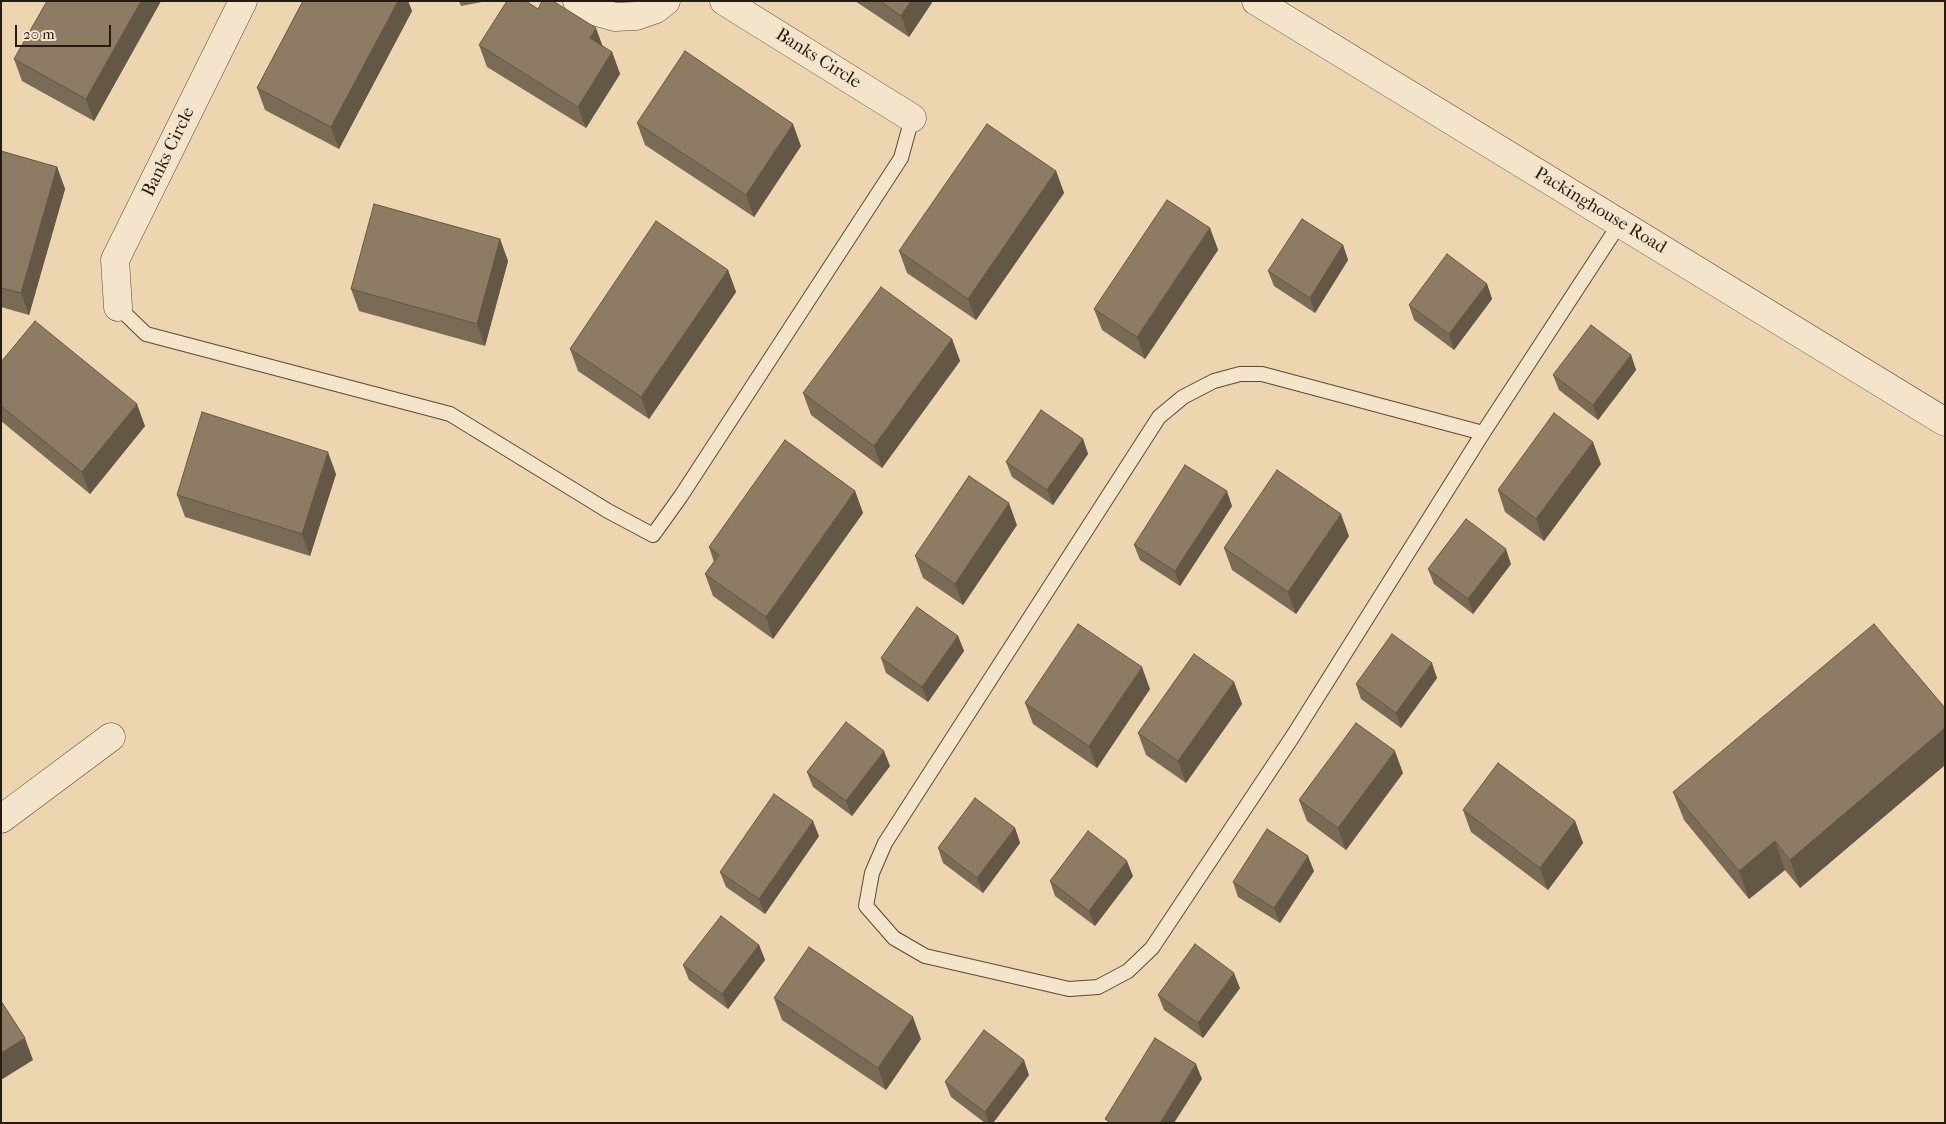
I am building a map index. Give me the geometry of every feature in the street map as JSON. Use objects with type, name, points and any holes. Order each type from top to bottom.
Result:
[{"type":"street","name":"Banks Circle","points":[[118,307],[115,260],[243,1]]},
{"type":"street","points":[[576,1],[594,12],[615,17],[636,16],[656,8],[666,1]]},
{"type":"street","name":"Banks Circle","points":[[724,1],[912,118]]},
{"type":"street","name":"Packinghouse Road","points":[[1256,1],[1945,422]]},
{"type":"street","points":[[1,819],[111,737]]},
{"type":"lane","points":[[118,307],[146,334],[450,414],[608,511],[653,535],[681,496],[901,158],[912,118]]},
{"type":"lane","points":[[1483,433],[1262,374],[1240,374],[1214,381],[1184,397],[1159,417],[885,843],[872,873],[866,906],[894,938],[925,956],[1068,989],[1098,987],[1128,971],[1152,948],[1293,736],[1483,433],[1620,223]]},
{"type":"building","points":[[47,1],[141,1],[86,99],[14,59]]},
{"type":"building","points":[[303,1],[398,1],[331,127],[257,88]]},
{"type":"building","points":[[507,1],[526,1],[538,9],[542,1],[553,1],[596,28],[590,38],[612,52],[578,107],[479,45]]},
{"type":"building","points":[[880,1],[911,1],[901,16]]},
{"type":"building","points":[[685,51],[793,124],[746,195],[637,123]]},
{"type":"building","points":[[987,124],[1056,171],[968,299],[899,251]]},
{"type":"building","points":[[1,151],[57,167],[21,293],[1,288]]},
{"type":"building","points":[[1167,200],[1210,228],[1137,337],[1094,309]]},
{"type":"building","points":[[374,204],[500,239],[477,324],[351,289]]},
{"type":"building","points":[[1302,219],[1343,245],[1310,298],[1268,271]]},
{"type":"building","points":[[656,221],[728,270],[641,397],[570,349]]},
{"type":"building","points":[[1447,254],[1487,284],[1449,334],[1409,305]]},
{"type":"building","points":[[881,287],[952,339],[874,446],[803,393]]},
{"type":"building","points":[[35,321],[137,404],[82,472],[1,406],[1,362]]},
{"type":"building","points":[[1591,325],[1631,355],[1593,405],[1553,375]]},
{"type":"building","points":[[1041,410],[1083,439],[1047,490],[1006,462]]},
{"type":"building","points":[[202,412],[328,452],[302,534],[177,495]]},
{"type":"building","points":[[1554,413],[1593,442],[1536,519],[1498,490]]},
{"type":"building","points":[[785,440],[855,491],[766,617],[705,574],[719,555],[709,547]]},
{"type":"building","points":[[1185,465],[1227,491],[1175,571],[1134,545]]},
{"type":"building","points":[[1277,470],[1341,514],[1288,592],[1224,548]]},
{"type":"building","points":[[969,476],[1009,503],[955,584],[915,556]]},
{"type":"building","points":[[1466,519],[1506,549],[1468,599],[1428,569]]},
{"type":"building","points":[[917,607],[958,636],[922,687],[881,658]]},
{"type":"building","points":[[1078,624],[1142,667],[1089,746],[1025,703]]},
{"type":"building","points":[[1874,624],[1945,708],[1945,728],[1790,860],[1775,841],[1739,871],[1673,792]]},
{"type":"building","points":[[1392,634],[1432,663],[1396,713],[1356,684]]},
{"type":"building","points":[[1194,654],[1234,682],[1178,761],[1138,733]]},
{"type":"building","points":[[846,722],[884,751],[846,801],[807,772]]},
{"type":"building","points":[[1356,723],[1395,751],[1338,828],[1299,800]]},
{"type":"building","points":[[1498,763],[1575,821],[1540,868],[1463,810]]},
{"type":"building","points":[[774,794],[813,821],[759,899],[720,872]]},
{"type":"building","points":[[975,798],[1015,828],[977,878],[938,848]]},
{"type":"building","points":[[1267,829],[1308,856],[1274,908],[1233,882]]},
{"type":"building","points":[[1088,831],[1127,861],[1089,911],[1050,881]]},
{"type":"building","points":[[721,916],[759,945],[722,994],[683,965]]},
{"type":"building","points":[[1195,944],[1234,973],[1198,1023],[1158,995]]},
{"type":"building","points":[[809,947],[913,1017],[878,1068],[774,998]]},
{"type":"building","points":[[1,1001],[25,1038],[1,1053]]},
{"type":"building","points":[[984,1030],[1024,1060],[985,1112],[945,1082]]},
{"type":"building","points":[[1155,1038],[1196,1064],[1160,1123],[1111,1123],[1105,1119]]}]
